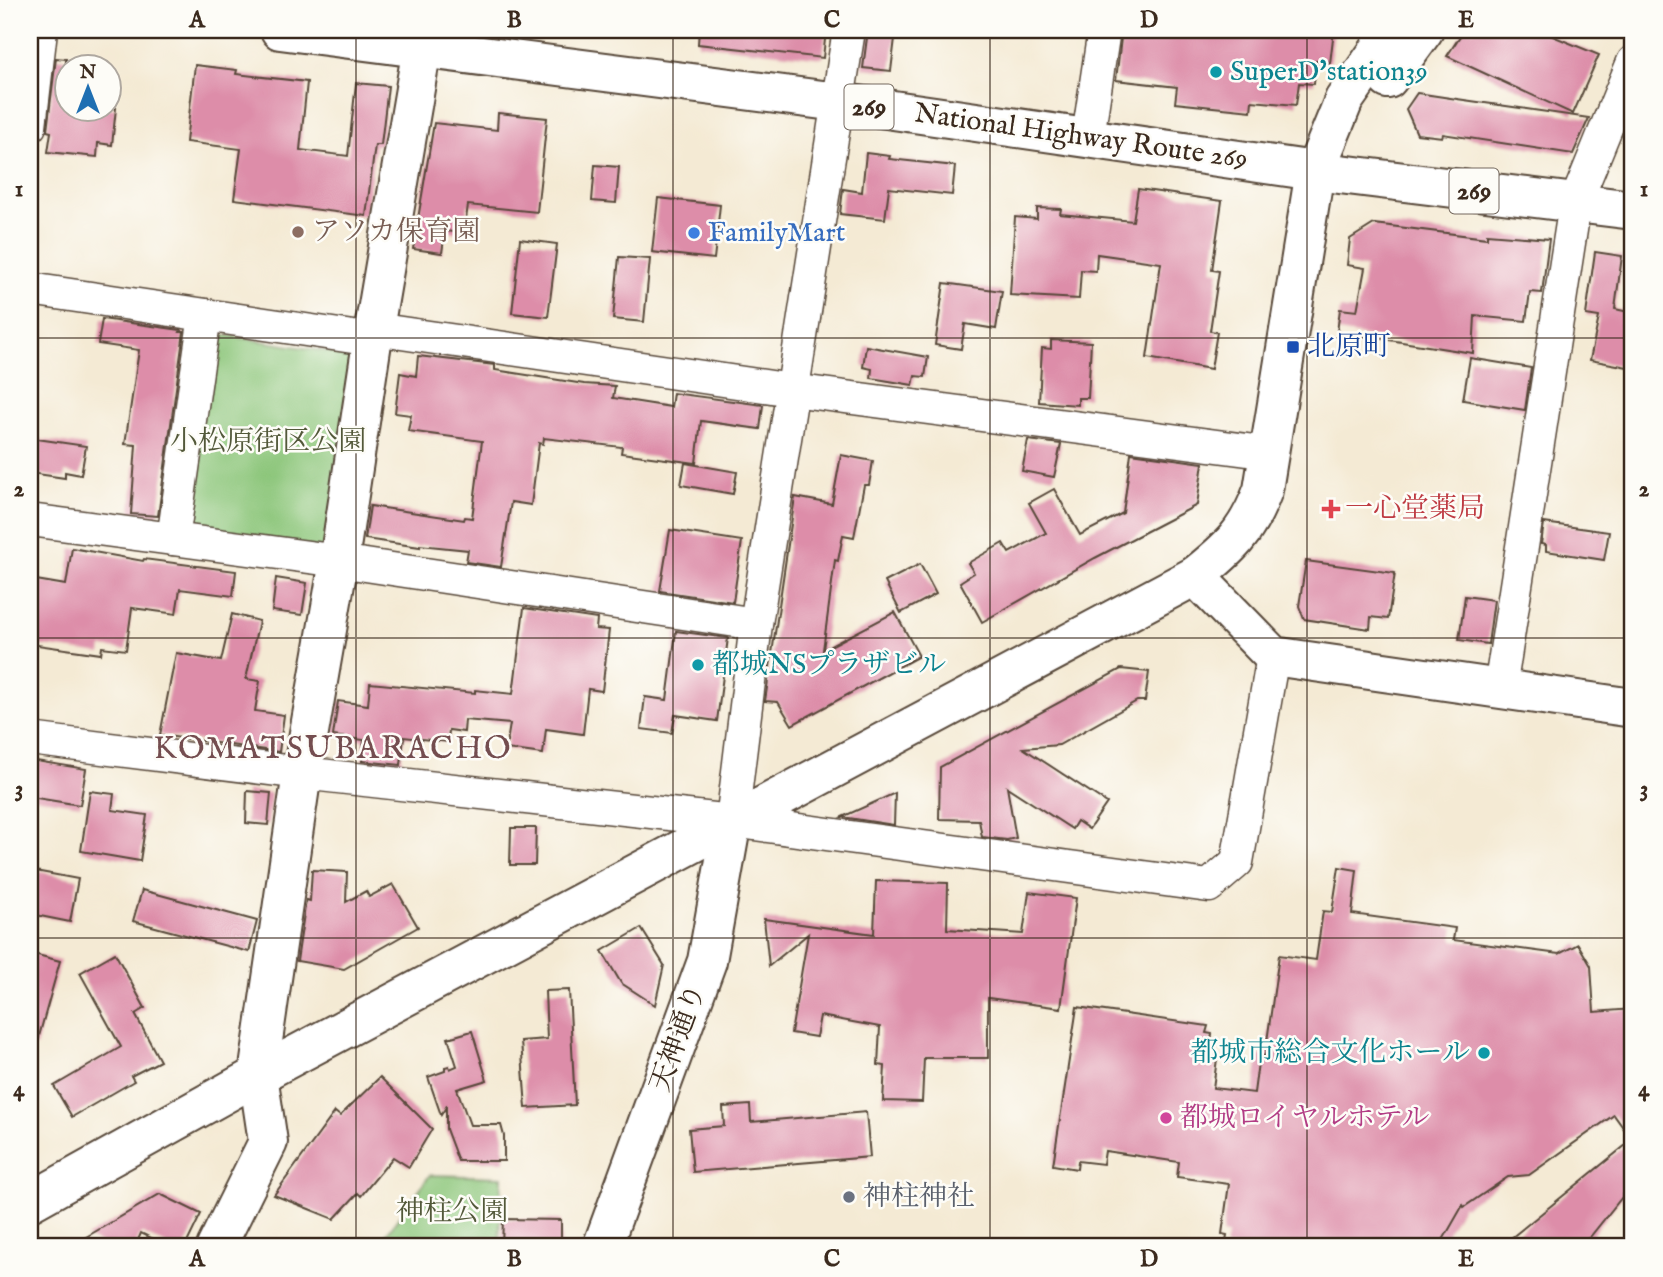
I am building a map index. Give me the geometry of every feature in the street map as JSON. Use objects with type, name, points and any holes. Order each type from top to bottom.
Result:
[{"type":"main road","name":"National Highway Route 269","points":[[280,30],[424,39],[1315,171],[1633,210]]},
{"type":"main road","points":[[30,1202],[258,1075],[1195,576],[1229,550],[1253,517],[1263,490],[1315,171],[1344,100],[1393,30]]},
{"type":"main road","points":[[1315,171],[1366,109],[1424,30]]},
{"type":"main road","points":[[216,1247],[268,1142],[258,1075],[302,773],[424,39]]},
{"type":"main road","points":[[1195,576],[1273,656],[1633,708]]},
{"type":"main road","name":"天神通り","points":[[602,1247],[707,961],[732,821]]},
{"type":"street","points":[[30,126],[41,30]]},
{"type":"street","points":[[732,821],[755,624],[849,30]]},
{"type":"street","points":[[1088,137],[1104,30]]},
{"type":"street","points":[[1500,689],[1575,204],[1633,62]]},
{"type":"street","points":[[30,289],[205,315],[373,334],[1270,453]]},
{"type":"street","points":[[173,539],[205,315]]},
{"type":"street","points":[[30,520],[339,561],[755,624]]},
{"type":"street","points":[[30,738],[302,773],[732,821],[1209,886],[1237,862],[1273,656]]},
{"type":"green space","name":"小松原街区公園","points":[[210,333],[356,356],[326,550],[179,528]]},
{"type":"green space","name":"神柱公園","points":[[430,1175],[502,1177],[499,1247],[377,1247]]},
{"type":"building","points":[[699,30],[826,30],[823,58],[698,44]]},
{"type":"building","points":[[868,30],[896,30],[891,71],[863,68]]},
{"type":"building","name":"SuperD'station39","points":[[1122,30],[1334,30],[1330,63],[1316,61],[1314,84],[1299,83],[1296,105],[1252,101],[1251,111],[1175,103],[1177,87],[1116,80]]},
{"type":"building","points":[[1464,30],[1538,30],[1599,55],[1573,114],[1447,56]]},
{"type":"building","points":[[195,65],[237,70],[236,74],[307,82],[300,150],[348,156],[356,83],[388,86],[381,145],[375,145],[366,216],[234,199],[241,149],[186,142]]},
{"type":"building","points":[[52,90],[52,122],[114,122],[112,145],[98,143],[97,157],[48,152],[51,132],[47,131]]},
{"type":"building","points":[[1417,93],[1589,118],[1573,154],[1443,134],[1442,137],[1417,134],[1406,109]]},
{"type":"building","points":[[498,113],[547,118],[537,212],[468,205],[464,233],[445,231],[442,253],[413,249],[434,123],[497,130]]},
{"type":"building","points":[[866,153],[890,156],[889,159],[955,166],[952,195],[889,188],[885,219],[840,214],[843,189],[862,192]]},
{"type":"building","points":[[595,165],[619,167],[616,203],[592,201]]},
{"type":"building","points":[[1138,189],[1222,201],[1212,270],[1219,271],[1210,331],[1217,332],[1211,369],[1147,358],[1161,263],[1097,254],[1096,271],[1081,270],[1079,299],[1010,295],[1015,217],[1037,219],[1037,208],[1061,209],[1060,214],[1133,221]]},
{"type":"building","points":[[658,198],[720,205],[714,259],[652,252]]},
{"type":"building","points":[[1374,224],[1487,238],[1487,234],[1549,239],[1542,293],[1530,292],[1526,321],[1475,316],[1473,353],[1337,332],[1340,309],[1357,311],[1365,268],[1347,265],[1350,239]]},
{"type":"building","points":[[520,239],[557,244],[548,317],[512,313]]},
{"type":"building","points":[[1595,252],[1622,256],[1615,309],[1633,313],[1633,368],[1590,360],[1599,317],[1586,315]]},
{"type":"building","points":[[619,257],[650,259],[644,322],[613,319]]},
{"type":"building","points":[[944,283],[1002,291],[996,329],[965,324],[961,349],[935,345]]},
{"type":"building","points":[[102,319],[184,332],[158,516],[131,514],[136,445],[125,444],[139,350],[98,344]]},
{"type":"building","points":[[1051,340],[1091,342],[1088,398],[1078,398],[1078,405],[1039,402],[1042,348],[1051,349]]},
{"type":"building","points":[[866,346],[928,357],[925,377],[915,376],[913,385],[871,378],[872,369],[863,367]]},
{"type":"building","points":[[418,356],[495,365],[495,370],[584,384],[615,386],[613,398],[671,407],[673,393],[763,405],[760,429],[701,421],[696,463],[621,453],[622,447],[544,438],[543,444],[539,443],[531,505],[511,502],[501,567],[466,562],[468,550],[420,547],[365,539],[370,506],[464,520],[465,517],[472,518],[482,441],[408,431],[411,415],[395,413],[400,373],[416,376]]},
{"type":"building","points":[[1470,358],[1531,368],[1525,410],[1463,400]]},
{"type":"building","points":[[30,438],[86,446],[81,475],[65,472],[65,478],[30,473]]},
{"type":"building","points":[[1028,440],[1061,444],[1054,477],[1022,471]]},
{"type":"building","points":[[1131,453],[1203,463],[1197,505],[1095,558],[982,622],[960,582],[974,573],[968,563],[1003,543],[1009,553],[1046,533],[1029,503],[1054,489],[1080,535],[1123,513]]},
{"type":"building","points":[[841,455],[873,461],[869,485],[864,485],[854,537],[843,535],[838,561],[835,560],[823,650],[895,612],[919,656],[792,725],[778,702],[765,701],[795,497],[832,504]]},
{"type":"building","points":[[685,463],[737,472],[733,494],[681,485]]},
{"type":"building","points":[[1544,523],[1609,532],[1604,560],[1546,551],[1546,545],[1541,544]]},
{"type":"building","points":[[670,530],[742,541],[733,602],[660,591]]},
{"type":"building","points":[[72,548],[143,561],[236,571],[233,596],[180,589],[176,614],[132,608],[126,650],[102,647],[101,654],[30,644],[30,579],[66,585]]},
{"type":"building","points":[[1306,561],[1395,573],[1388,619],[1371,617],[1370,629],[1304,619],[1299,606]]},
{"type":"building","points":[[920,564],[936,594],[901,613],[885,582]]},
{"type":"building","points":[[276,578],[307,583],[302,615],[272,611]]},
{"type":"building","points":[[1465,596],[1494,600],[1488,644],[1459,640]]},
{"type":"building","points":[[524,608],[597,619],[596,629],[609,630],[602,691],[588,689],[583,734],[546,729],[543,754],[506,749],[510,724],[465,720],[464,732],[449,730],[448,742],[404,737],[401,765],[362,761],[364,740],[333,736],[338,701],[368,705],[370,683],[513,694]]},
{"type":"building","points":[[232,614],[259,621],[246,679],[260,681],[255,711],[284,715],[279,752],[160,735],[176,653],[221,661]]},
{"type":"building","name":"都城NSプラザビル","points":[[676,631],[728,638],[717,721],[675,715],[672,733],[641,729],[645,697],[667,700]]},
{"type":"building","points":[[1121,669],[1149,672],[1145,701],[1137,701],[1059,745],[1023,748],[1107,803],[1089,829],[1077,821],[1072,829],[1007,787],[1016,838],[1007,840],[982,837],[979,820],[939,819],[940,767]]},
{"type":"building","points":[[30,760],[86,769],[80,805],[30,797]]},
{"type":"building","points":[[90,791],[114,794],[112,810],[147,815],[140,861],[81,851]]},
{"type":"building","points":[[247,791],[271,793],[268,825],[246,823]]},
{"type":"building","points":[[895,793],[894,825],[842,817]]},
{"type":"building","points":[[511,828],[536,828],[535,865],[510,865]]},
{"type":"building","points":[[1339,867],[1357,870],[1352,914],[1455,928],[1453,940],[1559,954],[1578,944],[1591,966],[1594,1012],[1633,1009],[1633,1178],[1622,1197],[1590,1237],[1576,1247],[1500,1247],[1632,1140],[1614,1115],[1529,1175],[1508,1177],[1464,1207],[1463,1205],[1439,1247],[1225,1247],[1227,1235],[1222,1234],[1229,1184],[1177,1177],[1179,1162],[1105,1151],[1103,1164],[1078,1161],[1077,1169],[1053,1165],[1077,1007],[1208,1026],[1206,1033],[1212,1034],[1208,1058],[1217,1059],[1213,1088],[1254,1093],[1259,1055],[1265,1056],[1279,955],[1316,960],[1323,911],[1332,912]]},
{"type":"building","points":[[30,870],[78,879],[70,922],[30,914]]},
{"type":"building","points":[[312,870],[347,872],[346,902],[366,891],[369,897],[393,884],[418,927],[344,969],[297,961],[306,900],[310,901]]},
{"type":"building","points":[[876,881],[948,883],[947,929],[1023,934],[1029,892],[1076,898],[1061,1008],[988,998],[988,1058],[924,1058],[922,1102],[883,1101],[885,1066],[878,1065],[880,1027],[820,1016],[816,1037],[791,1033],[808,934],[769,966],[764,919],[874,934]]},
{"type":"building","points":[[142,890],[257,921],[249,952],[133,921]]},
{"type":"building","points":[[641,928],[664,965],[655,1005],[621,983],[602,951]]},
{"type":"building","points":[[30,953],[60,961],[36,1047],[30,1046]]},
{"type":"building","points":[[115,953],[145,1008],[135,1014],[160,1061],[131,1076],[134,1081],[72,1117],[54,1086],[121,1047],[80,973]]},
{"type":"building","points":[[569,990],[575,1105],[526,1108],[521,1041],[547,1039],[545,991]]},
{"type":"building","points":[[472,1031],[487,1080],[457,1089],[470,1125],[501,1125],[504,1161],[458,1161],[446,1129],[446,1107],[441,1115],[428,1077],[445,1071],[445,1067],[449,1066],[450,1069],[457,1066],[448,1038]]},
{"type":"building","points":[[380,1077],[432,1129],[409,1167],[393,1157],[361,1196],[358,1193],[334,1219],[274,1195],[335,1112],[340,1116]]},
{"type":"building","points":[[750,1105],[751,1122],[866,1112],[870,1157],[693,1172],[689,1129],[724,1126],[723,1107]]},
{"type":"building","points":[[160,1194],[201,1214],[185,1247],[170,1247],[141,1233],[135,1247],[109,1247],[86,1237]]},
{"type":"building","points":[[503,1219],[561,1220],[561,1247],[502,1247]]},
{"type":"place","name":"SuperD'station39","points":[[1216,72]]},
{"type":"place","name":"アソカ保育園","points":[[298,232]]},
{"type":"place","name":"FamilyMart","points":[[694,233]]},
{"type":"place","name":"北原町","points":[[1293,347]]},
{"type":"place","name":"一心堂薬局","points":[[1331,509]]},
{"type":"place","name":"都城NSプラザビル","points":[[698,665]]},
{"type":"place","name":"都城市総合文化ホール","points":[[1484,1053]]},
{"type":"place","name":"都城ロイヤルホテル","points":[[1166,1118]]},
{"type":"place","name":"神柱神社","points":[[849,1197]]},
{"type":"district","name":"KOMATSUBARACHO","points":[[333,749]]}]
